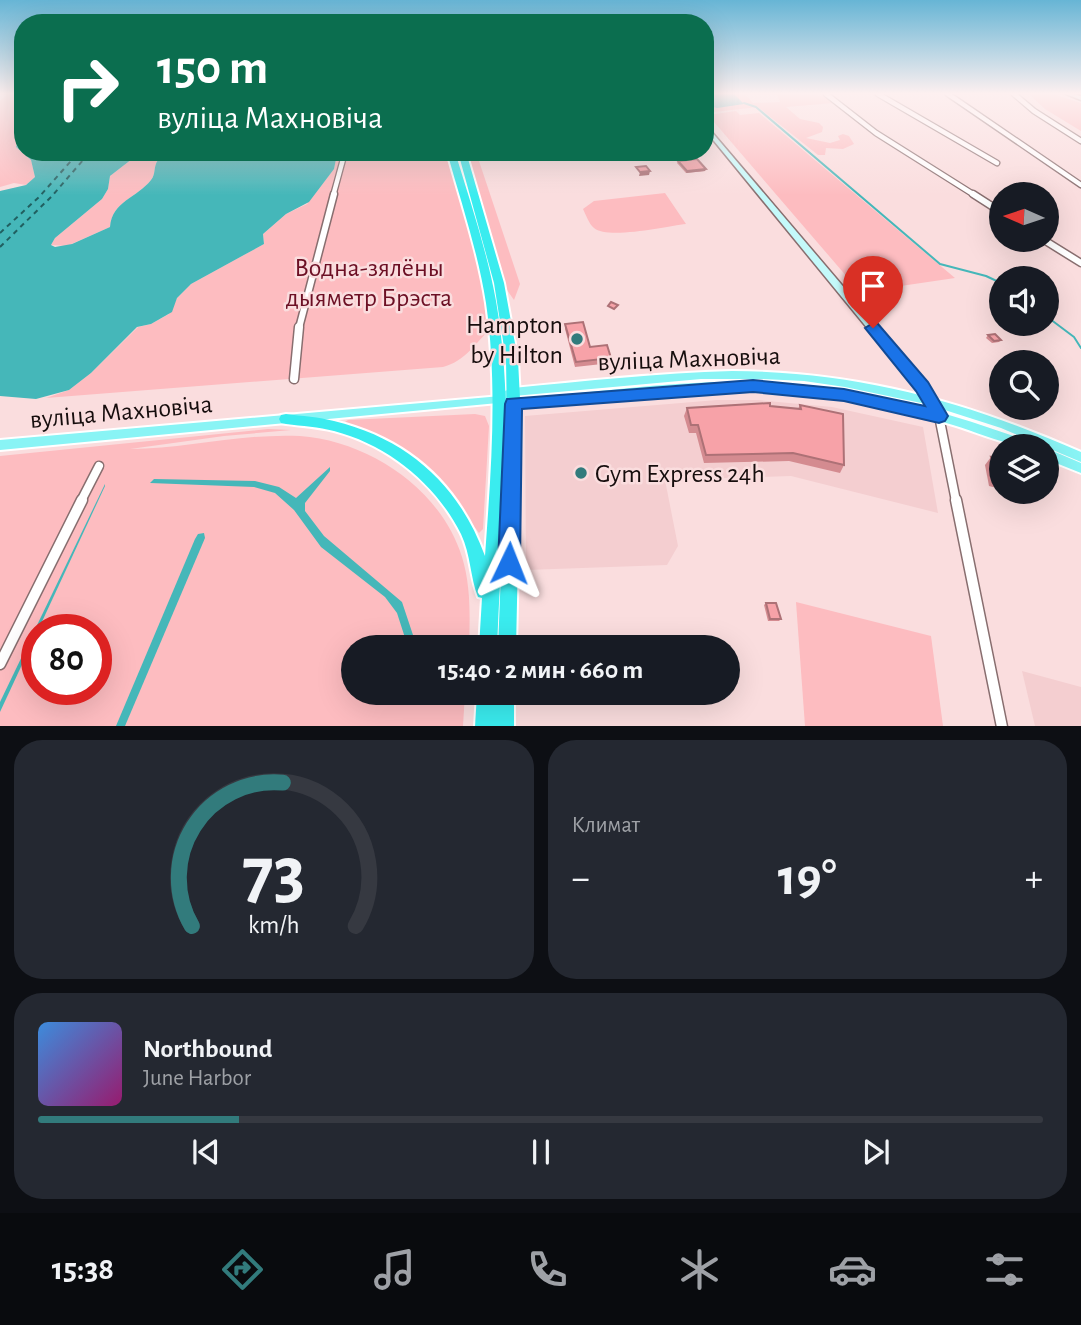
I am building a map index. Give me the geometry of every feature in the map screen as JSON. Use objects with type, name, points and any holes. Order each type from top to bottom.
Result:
[{"type":"highway","points":[[454,161],[477,223]]},
{"type":"highway","points":[[464,161],[481,238],[505,313],[508,398],[507,635]]},
{"type":"highway","points":[[489,635],[508,398]]},
{"type":"highway","points":[[286,419],[335,426],[375,441],[416,466],[437,485],[465,525],[477,553],[483,580],[487,635]]},
{"type":"highway","points":[[485,726],[486,705]]},
{"type":"highway","points":[[504,726],[505,705]]},
{"type":"main road","name":"вуліца Махновіча","points":[[0,445],[508,398],[716,375],[765,374],[834,382],[932,402],[996,422],[1081,457]]},
{"type":"main road","name":"вуліца Махновіча","points":[[508,398],[753,386],[844,395],[939,416],[993,434]]},
{"type":"main road","points":[[1059,459],[1081,468]]},
{"type":"street","points":[[869,128],[989,204]]},
{"type":"street","points":[[936,128],[997,163]]},
{"type":"street","points":[[998,128],[1081,185]]},
{"type":"street","points":[[1062,128],[1081,139]]},
{"type":"street","points":[[1064,128],[1081,139]]},
{"type":"street","points":[[714,137],[932,402],[939,416],[1002,726]]},
{"type":"street","points":[[294,379],[297,335],[343,161]]},
{"type":"street","points":[[1059,249],[1081,263]]},
{"type":"street","points":[[0,664],[99,467]]},
{"type":"shaded area","points":[[717,400],[758,400],[832,407],[923,427],[938,513],[791,476],[665,480],[678,546],[667,565],[526,570],[525,416]]},
{"type":"shaded area","points":[[1022,671],[1081,687],[1081,726],[1035,726]]},
{"type":"green space","points":[[0,128],[14,128],[14,161],[31,161],[35,177],[26,185],[14,183],[0,187]]},
{"type":"green space","points":[[719,128],[777,128],[955,278],[860,292]]},
{"type":"green space","points":[[784,128],[823,128],[822,132],[806,138],[830,143],[840,140],[838,136],[843,134],[849,136],[854,144],[843,149],[826,148],[825,155],[818,155]]},
{"type":"green space","points":[[129,161],[157,161],[153,178],[120,205],[110,227],[67,246],[51,245],[55,238],[102,199],[108,189],[110,176]]},
{"type":"green space","name":"Водна-зялёны дыяметр Брэста","points":[[335,161],[451,161],[485,293],[490,329],[463,357],[443,367],[46,398],[69,390],[91,373],[138,327],[151,324],[169,314],[177,298],[191,284],[264,244],[263,234],[286,214],[307,204],[334,169]]},
{"type":"green space","points":[[469,161],[479,161],[520,284],[514,300],[507,290]]},
{"type":"green space","points":[[665,193],[686,224],[612,233],[594,228],[583,209],[594,201]]},
{"type":"green space","points":[[475,414],[485,416],[489,426],[483,529],[479,533],[442,483],[417,461],[342,424],[348,420]]},
{"type":"green space","points":[[268,429],[291,430],[130,449],[257,437],[300,436],[351,447],[376,459],[420,490],[438,510],[452,532],[467,579],[469,635],[341,635],[341,705],[464,705],[463,726],[0,726],[0,456]]},
{"type":"green space","points":[[796,602],[931,636],[943,726],[805,726]]},
{"type":"water","points":[[31,161],[129,161],[110,176],[108,189],[102,199],[55,238],[51,245],[55,247],[72,244],[110,227],[120,205],[153,178],[158,161],[336,161],[334,169],[309,202],[286,214],[263,234],[264,244],[191,284],[177,298],[172,312],[151,324],[137,327],[91,373],[69,390],[36,399],[0,396],[0,191],[26,185],[35,177]]},
{"type":"water","points":[[330,467],[330,471],[305,503],[305,511],[324,536],[402,602],[413,635],[404,635],[397,613],[385,597],[321,547],[294,510],[275,493],[254,487],[150,483],[154,479],[255,481],[279,487],[296,498]]},
{"type":"water","points":[[105,484],[46,614],[42,614]]},
{"type":"water","points":[[204,533],[205,538],[125,726],[116,726],[195,539],[198,534]]},
{"type":"water","points":[[21,658],[21,667],[0,712],[0,702]]},
{"type":"building","points":[[678,161],[699,161],[706,169],[687,171]]},
{"type":"building","points":[[646,166],[650,171],[640,172],[636,167]]},
{"type":"building","points":[[611,302],[618,305],[614,309],[608,306]]},
{"type":"building","name":"Hampton by Hilton","points":[[583,322],[590,347],[607,345],[611,358],[576,362],[565,324]]},
{"type":"building","points":[[989,336],[997,336],[1001,340],[994,341]]},
{"type":"building","points":[[770,403],[770,406],[801,409],[800,405],[843,414],[844,465],[793,453],[706,455],[698,425],[691,425],[687,408]]},
{"type":"building","points":[[766,603],[776,603],[781,619],[770,619]]},
{"type":"waterway","points":[[780,128],[940,264],[989,277]]},
{"type":"waterway","points":[[1059,326],[1074,337],[1081,348]]},
{"type":"ferry route","points":[[0,233],[39,197],[71,161]]},
{"type":"ferry route","points":[[0,247],[52,196],[82,161]]},
{"type":"place","name":"Hampton by Hilton","points":[[577,339]]},
{"type":"place","name":"Gym Express 24h","points":[[581,473]]},
{"type":"route","points":[[509,563],[513,404],[710,387],[753,386],[844,395],[939,416],[922,387],[873,328]]}]
